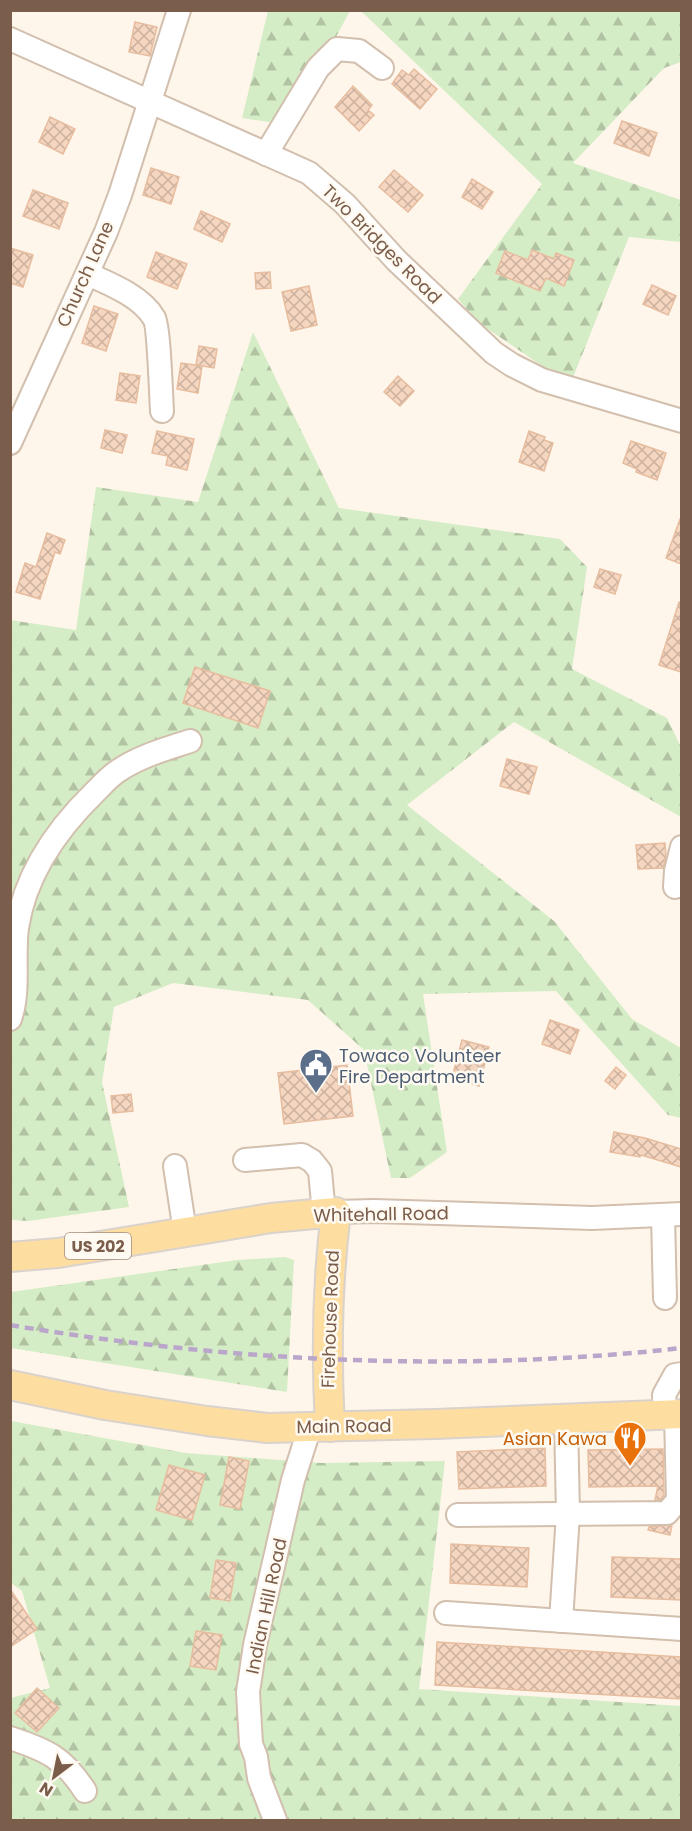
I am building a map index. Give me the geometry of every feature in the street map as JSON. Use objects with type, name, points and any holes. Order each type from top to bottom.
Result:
[{"type":"main road","name":"Whitehall Road","points":[[10,1257],[58,1253],[271,1218],[330,1213]]},
{"type":"main road","name":"Firehouse Road","points":[[320,1427],[327,1373],[330,1213]]},
{"type":"main road","name":"Main Road","points":[[10,1385],[105,1405],[267,1428],[674,1415]]},
{"type":"street","name":"Church Lane","points":[[10,443],[56,339],[88,274],[120,195],[178,10]]},
{"type":"street","name":"Two Bridges Road","points":[[10,39],[298,167],[321,182],[345,204],[396,260],[470,332],[512,365],[555,384],[681,421]]},
{"type":"street","points":[[266,154],[318,68],[337,49],[359,51],[382,68]]},
{"type":"street","points":[[88,274],[142,304],[155,319],[162,411]]},
{"type":"street","points":[[10,1019],[15,1007],[17,927],[27,887],[42,857],[59,831],[117,771],[150,754],[190,741]]},
{"type":"street","points":[[675,887],[681,847]]},
{"type":"street","points":[[245,1160],[302,1155],[312,1161],[320,1171],[330,1213]]},
{"type":"street","points":[[175,1166],[185,1232]]},
{"type":"street","name":"Whitehall Road","points":[[330,1213],[384,1211],[592,1218],[672,1215]]},
{"type":"street","points":[[665,1298],[672,1215]]},
{"type":"street","points":[[458,1515],[667,1513],[678,1500],[674,1415],[664,1395],[675,1375],[681,1374]]},
{"type":"street","points":[[561,1621],[568,1514],[566,1419]]},
{"type":"street","name":"Indian Hill Road","points":[[275,1821],[259,1778],[256,1757],[251,1744],[248,1692],[255,1645],[293,1480],[320,1427]]},
{"type":"street","points":[[446,1613],[681,1629]]},
{"type":"street","points":[[10,1738],[40,1748],[59,1758],[74,1773],[86,1791]]},
{"type":"green space","points":[[268,11],[350,11],[288,125],[242,118]]},
{"type":"green space","points":[[361,11],[681,11],[681,62],[664,68],[573,163],[681,200],[681,242],[629,237],[570,385],[479,323],[458,299],[542,184]]},
{"type":"green space","points":[[253,332],[339,508],[560,539],[587,567],[572,669],[667,718],[681,747],[681,817],[514,722],[407,805],[554,921],[632,1019],[681,1048],[681,1118],[668,1115],[556,991],[423,994],[447,1152],[410,1178],[391,1178],[364,1050],[308,1000],[173,983],[114,1007],[102,1082],[129,1207],[28,1221],[11,1220],[10,620],[76,630],[96,487],[198,502]]},
{"type":"green space","points":[[285,1257],[294,1260],[287,1392],[11,1348],[11,1292],[237,1260]]},
{"type":"green space","points":[[11,1421],[186,1453],[321,1463],[445,1461],[419,1689],[681,1706],[681,1820],[11,1820],[10,1698],[50,1688],[22,1591],[11,1583]]},
{"type":"building","points":[[135,22],[157,27],[150,56],[129,52]]},
{"type":"building","points":[[414,69],[437,89],[420,109],[392,84],[402,70],[409,75]]},
{"type":"building","points":[[353,86],[372,105],[368,110],[374,115],[359,131],[335,107]]},
{"type":"building","points":[[50,117],[75,129],[63,154],[39,142]]},
{"type":"building","points":[[622,121],[657,133],[649,156],[614,143]]},
{"type":"building","points":[[151,168],[179,177],[171,204],[143,195]]},
{"type":"building","points":[[394,170],[423,195],[408,212],[379,187]]},
{"type":"building","points":[[472,179],[493,192],[482,209],[462,197]]},
{"type":"building","points":[[33,190],[68,203],[59,229],[23,216]]},
{"type":"building","points":[[201,211],[230,224],[222,242],[194,229]]},
{"type":"building","points":[[10,248],[33,255],[23,287],[10,283]]},
{"type":"building","points":[[532,250],[554,259],[556,253],[574,260],[564,286],[546,278],[540,291],[496,273],[505,251],[528,260]]},
{"type":"building","points":[[156,252],[187,264],[177,289],[147,277]]},
{"type":"building","points":[[270,272],[271,288],[256,289],[255,273]]},
{"type":"building","points":[[652,285],[676,296],[668,315],[643,304]]},
{"type":"building","points":[[309,286],[317,325],[291,331],[282,292]]},
{"type":"building","points":[[94,306],[118,314],[106,351],[82,343]]},
{"type":"building","points":[[199,346],[217,349],[214,368],[196,365]]},
{"type":"building","points":[[181,363],[202,366],[198,393],[177,389]]},
{"type":"building","points":[[120,373],[140,376],[136,403],[116,400]]},
{"type":"building","points":[[398,376],[414,391],[400,406],[384,392]]},
{"type":"building","points":[[105,430],[127,435],[122,453],[101,448]]},
{"type":"building","points":[[157,431],[194,439],[187,470],[166,465],[168,456],[152,453]]},
{"type":"building","points":[[529,431],[553,443],[544,471],[519,462]]},
{"type":"building","points":[[631,441],[666,453],[657,480],[636,472],[637,469],[623,463]]},
{"type":"building","points":[[681,519],[681,564],[666,558]]},
{"type":"building","points":[[47,533],[65,540],[60,554],[55,552],[40,599],[16,592],[25,563],[36,567]]},
{"type":"building","points":[[600,569],[621,575],[615,594],[594,587]]},
{"type":"building","points":[[679,602],[681,603],[681,672],[659,665]]},
{"type":"building","points":[[195,667],[270,691],[258,728],[183,703]]},
{"type":"building","points":[[507,759],[537,767],[529,794],[500,786]]},
{"type":"building","points":[[665,843],[666,857],[663,868],[638,869],[636,845]]},
{"type":"building","points":[[550,1020],[579,1030],[570,1054],[542,1044]]},
{"type":"building","points":[[462,1040],[489,1047],[479,1086],[452,1078]]},
{"type":"building","name":"Towaco Volunteer Fire Department","points":[[347,1065],[353,1116],[284,1124],[278,1073]]},
{"type":"building","points":[[616,1067],[626,1075],[615,1089],[605,1081]]},
{"type":"building","points":[[131,1094],[133,1111],[113,1113],[111,1096]]},
{"type":"building","points":[[614,1132],[645,1138],[681,1149],[681,1167],[641,1155],[640,1157],[610,1152]]},
{"type":"building","points":[[545,1448],[546,1486],[459,1489],[457,1452]]},
{"type":"building","points":[[663,1449],[664,1495],[661,1500],[655,1500],[658,1486],[589,1487],[588,1450]]},
{"type":"building","points":[[229,1457],[249,1461],[240,1509],[220,1505]]},
{"type":"building","points":[[169,1465],[205,1475],[192,1520],[156,1510]]},
{"type":"building","points":[[672,1525],[670,1535],[648,1530],[649,1527]]},
{"type":"building","points":[[451,1544],[529,1548],[527,1587],[450,1583]]},
{"type":"building","points":[[612,1557],[681,1559],[681,1600],[611,1597]]},
{"type":"building","points":[[216,1560],[236,1563],[230,1601],[210,1598]]},
{"type":"building","points":[[10,1589],[37,1629],[10,1647]]},
{"type":"building","points":[[196,1631],[222,1635],[216,1670],[190,1666]]},
{"type":"building","points":[[437,1642],[681,1657],[681,1699],[435,1685]]},
{"type":"building","points":[[37,1688],[59,1708],[37,1732],[15,1713]]},
{"type":"railway","points":[[10,1325],[177,1348],[345,1360],[514,1360],[598,1356],[682,1348]]},
{"type":"place","name":"Towaco Volunteer Fire Department","points":[[316,1094]]},
{"type":"place","name":"Asian Kawa","points":[[630,1467]]}]
